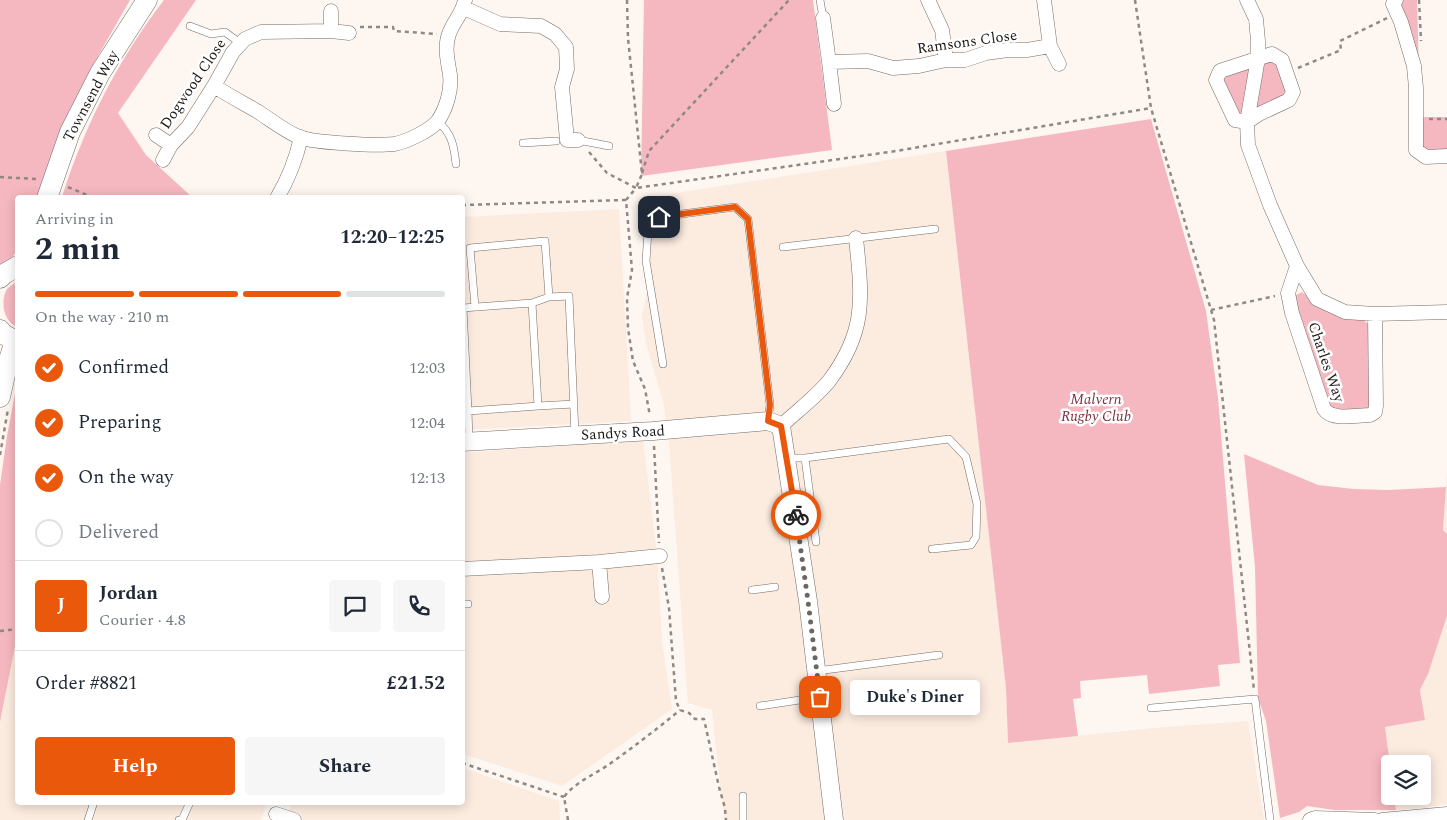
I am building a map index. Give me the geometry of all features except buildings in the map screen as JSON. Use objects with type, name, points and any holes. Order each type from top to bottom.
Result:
[{"type":"main road","name":"Townsend Way","points":[[48,195],[70,132],[100,73],[147,0]]},
{"type":"main road","points":[[0,278],[15,268]]},
{"type":"main road","points":[[5,400],[11,337]]},
{"type":"street","points":[[928,0],[942,30],[946,60]]},
{"type":"street","points":[[1044,0],[1050,46],[1059,64]]},
{"type":"street","name":"Charles Way","points":[[1247,0],[1256,19],[1258,58],[1247,122],[1248,145],[1270,205],[1297,266],[1318,299],[1345,312],[1374,314],[1447,312]]},
{"type":"street","points":[[214,86],[258,112],[280,128],[301,137],[362,144],[394,144],[426,131],[437,121],[445,107],[451,77],[447,59],[448,34],[464,4],[500,24],[541,26],[555,34],[566,47],[567,70],[562,87],[567,140]]},
{"type":"street","points":[[1392,4],[1406,38],[1414,66],[1416,150],[1426,157],[1447,156]]},
{"type":"street","points":[[331,10],[331,31]]},
{"type":"street","points":[[823,18],[834,104]]},
{"type":"street","name":"Dogwood Close","points":[[163,160],[171,145],[188,127],[240,43],[261,32],[331,31],[349,33]]},
{"type":"street","name":"Ramsons Close","points":[[829,62],[868,61],[893,68],[919,66],[946,60],[965,60],[1008,50],[1027,50],[1050,46]]},
{"type":"street","points":[[1272,54],[1282,60],[1293,92],[1289,100],[1259,114],[1247,122],[1235,120],[1216,80],[1220,71],[1258,58],[1272,54]]},
{"type":"street","name":"Dogwood Close","points":[[156,135],[171,145]]},
{"type":"street","points":[[280,195],[290,176],[297,157],[301,137]]},
{"type":"street","points":[[834,820],[808,601],[796,458],[775,423],[828,382],[855,336],[861,308],[856,238]]},
{"type":"street","points":[[1288,293],[1297,266]]},
{"type":"street","name":"Charles Way","points":[[1288,293],[1292,313],[1324,408],[1328,414],[1334,416],[1370,415],[1375,412],[1374,314]]},
{"type":"street","name":"Sandys Road","points":[[466,441],[653,432],[775,423]]},
{"type":"street","points":[[465,569],[599,562],[660,556]]},
{"type":"street","points":[[599,562],[602,597]]},
{"type":"street","points":[[277,812],[294,820]]},
{"type":"street","points":[[1382,820],[1447,814]]},
{"type":"street","points":[[1310,820],[1316,818],[1375,820]]},
{"type":"lane","points":[[820,0],[823,18]]},
{"type":"lane","points":[[190,26],[211,34],[224,32],[240,43]]},
{"type":"lane","points":[[437,121],[445,127],[453,142],[456,164]]},
{"type":"lane","points":[[523,143],[567,140],[609,146]]},
{"type":"lane","points":[[663,364],[646,260],[648,231],[659,217],[735,207],[748,219],[770,405],[775,423]]},
{"type":"lane","points":[[783,247],[935,229]]},
{"type":"lane","points":[[475,307],[466,248],[545,241],[548,297]]},
{"type":"lane","points":[[465,308],[532,303],[548,297],[570,296],[575,435]]},
{"type":"lane","points":[[532,303],[538,406]]},
{"type":"lane","points":[[466,441],[465,411],[574,404]]},
{"type":"lane","points":[[816,542],[796,458],[950,439],[966,457],[977,504],[976,536],[971,545],[932,549]]},
{"type":"lane","points":[[752,590],[775,587]]},
{"type":"lane","points":[[816,671],[939,655]]},
{"type":"lane","points":[[760,706],[820,697]]},
{"type":"lane","points":[[1151,708],[1255,699],[1270,820]]},
{"type":"lane","points":[[743,796],[743,820]]},
{"type":"lane","points":[[88,820],[93,805]]},
{"type":"lane","points":[[179,820],[182,820],[189,805]]},
{"type":"path","points":[[627,0],[628,38],[642,174]]},
{"type":"path","points":[[726,820],[725,808],[704,719],[696,719],[689,713],[680,710],[676,701],[669,608],[660,556],[653,432],[645,389],[633,360],[628,328],[627,298],[632,270],[626,200],[636,188],[649,151],[789,0]]},
{"type":"path","points":[[1135,0],[1151,108],[1211,310],[1215,330],[1255,699]]},
{"type":"path","points":[[1286,73],[1341,50],[1340,41],[1392,4]]},
{"type":"path","points":[[349,33],[352,27],[393,27],[394,31],[448,34]]},
{"type":"path","points":[[567,140],[607,173],[636,188],[896,150],[1151,108]]},
{"type":"path","points":[[1415,118],[1447,119]]},
{"type":"path","points":[[465,205],[626,200]]},
{"type":"path","points":[[1211,310],[1288,293]]},
{"type":"path","points":[[0,455],[5,400]]},
{"type":"path","points":[[0,631],[15,629]]},
{"type":"path","points":[[568,820],[564,797],[570,789],[638,744],[680,710]]},
{"type":"path","points":[[465,764],[564,797]]},
{"type":"shaded area","points":[[946,151],[1006,688],[1008,743],[1154,728],[1248,721],[1264,820],[724,820],[712,710],[688,703],[669,442],[664,405],[646,343],[642,316],[648,287],[638,199]]},
{"type":"shaded area","points":[[619,209],[631,421],[465,430],[465,217]]},
{"type":"shaded area","points":[[643,440],[657,554],[662,641],[672,709],[562,786],[465,755],[465,453]]},
{"type":"shaded area","points":[[1447,471],[1447,534],[1443,530]]},
{"type":"shaded area","points":[[1447,616],[1447,804],[1396,810],[1395,805],[1431,805],[1431,755],[1389,755],[1385,727],[1425,720],[1420,690],[1428,674]]},
{"type":"shaded area","points":[[15,643],[15,805],[266,805],[261,820],[0,820],[0,722]]},
{"type":"shaded area","points":[[465,769],[559,801],[560,820],[286,820],[291,805],[465,805]]},
{"type":"green space","points":[[0,0],[130,0],[94,63],[48,167],[40,195],[15,195],[15,254],[0,273]]},
{"type":"green space","points":[[164,0],[196,0],[118,113],[146,155],[190,195],[63,195],[81,144],[104,94],[147,23]]},
{"type":"green space","points":[[644,0],[813,0],[832,150],[641,176]]},
{"type":"green space","points":[[1402,0],[1417,0],[1419,72],[1400,5]]},
{"type":"green space","points":[[1268,59],[1277,63],[1289,93],[1256,108],[1262,65]]},
{"type":"green space","points":[[1244,66],[1251,69],[1241,118],[1222,79],[1223,75]]},
{"type":"green space","points":[[1421,117],[1447,117],[1447,151],[1442,154],[1425,150],[1421,145]]},
{"type":"green space","name":"Malvern Rugby Club","points":[[1151,119],[1206,311],[1218,398],[1240,663],[1218,665],[1220,686],[1149,694],[1147,675],[1080,681],[1081,698],[1073,699],[1078,736],[1008,743],[1006,688],[946,151]]},
{"type":"green space","points":[[15,283],[15,326],[6,316],[4,310],[3,305],[7,289]]},
{"type":"green space","points":[[1302,292],[1311,299],[1362,319],[1368,324],[1370,331],[1371,409],[1330,409],[1295,302],[1296,295]]},
{"type":"green space","points":[[15,394],[15,646],[0,722],[0,485]]},
{"type":"green space","points":[[1244,454],[1318,485],[1389,490],[1446,487],[1443,530],[1447,534],[1447,616],[1428,674],[1420,690],[1425,720],[1385,727],[1389,755],[1381,755],[1381,805],[1395,805],[1396,810],[1334,810],[1307,806],[1299,812],[1280,818],[1266,721],[1258,698],[1255,567]]},
{"type":"way so far","points":[[796,515],[820,697]]},
{"type":"place","name":"Duke's Diner","points":[[820,697]]},
{"type":"route","points":[[659,217],[735,207],[748,219],[770,405],[768,421],[781,426],[796,515]]}]
